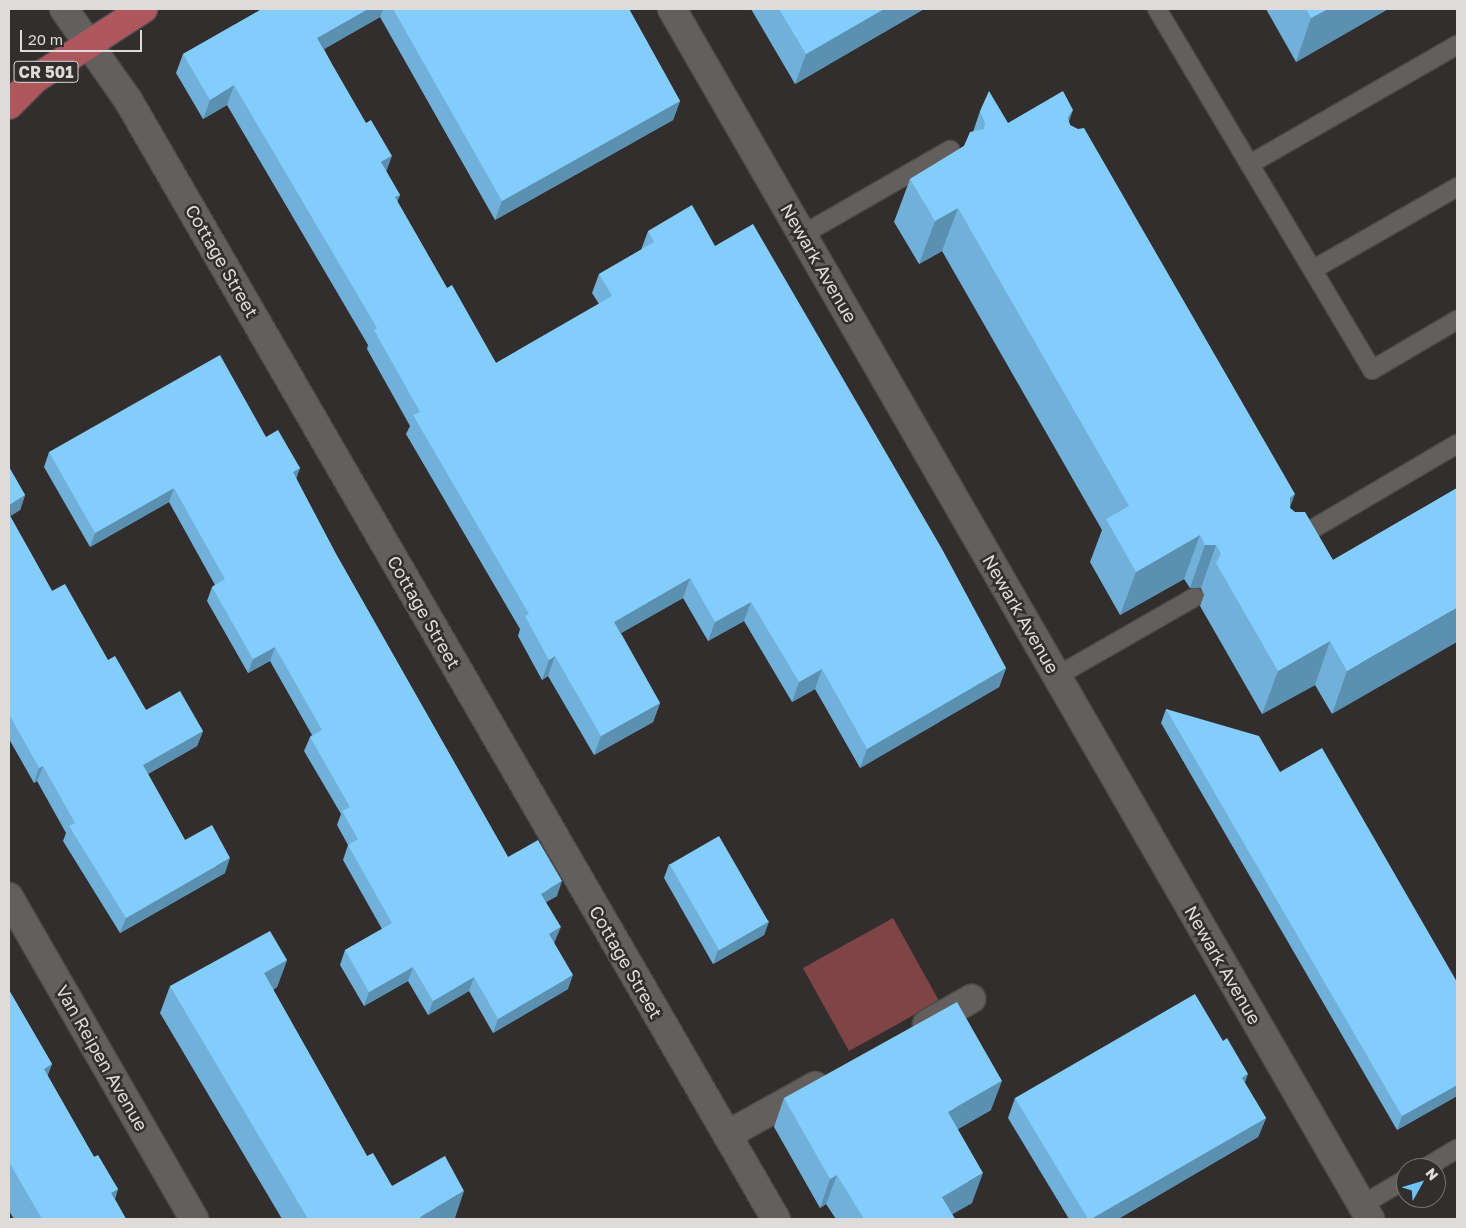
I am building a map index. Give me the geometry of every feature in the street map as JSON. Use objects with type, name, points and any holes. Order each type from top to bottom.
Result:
[{"type":"main road","name":"CR 501","points":[[9,105],[36,79],[143,9]]},
{"type":"street","name":"Cottage Street","points":[[64,9],[128,100],[776,1219]]},
{"type":"street","name":"Newark Avenue","points":[[672,9],[1366,1212]]},
{"type":"street","name":"Van Reipen Avenue","points":[[9,897],[194,1219]]},
{"type":"street","points":[[902,1038],[971,999]]},
{"type":"street","points":[[728,1135],[842,1071]]},
{"type":"lane","points":[[1157,9],[1314,269],[1372,370],[1457,320]]},
{"type":"lane","points":[[1250,164],[1457,45]]},
{"type":"lane","points":[[802,235],[950,150],[959,166]]},
{"type":"lane","points":[[1314,269],[1457,187]]},
{"type":"lane","points":[[1284,546],[1457,444]]},
{"type":"lane","points":[[1294,518],[1303,535]]},
{"type":"lane","points":[[1057,676],[1195,597]]},
{"type":"lane","points":[[1442,1158],[1457,1149]]},
{"type":"lane","points":[[1366,1212],[1396,1187]]},
{"type":"shaded area","points":[[893,918],[939,1001],[849,1051],[803,968]]},
{"type":"building","points":[[262,9],[368,9],[317,38],[366,123],[371,120],[392,156],[381,162],[400,195],[395,197],[447,288],[452,285],[496,363],[612,296],[599,274],[654,242],[648,231],[692,205],[715,246],[753,224],[942,549],[1006,668],[867,749],[822,669],[799,682],[751,602],[715,622],[690,578],[614,622],[660,703],[601,736],[555,656],[549,660],[525,616],[529,614],[413,415],[420,412],[374,330],[377,328],[234,85],[210,100],[183,54]]},
{"type":"building","points":[[393,9],[629,9],[680,101],[502,201]]},
{"type":"building","points":[[779,9],[884,9],[806,54]]},
{"type":"building","points":[[1306,9],[1328,9],[1311,18]]},
{"type":"building","points":[[989,91],[1008,123],[1063,91],[1073,110],[1068,118],[1070,125],[1078,129],[1084,128],[1295,494],[1290,498],[1290,508],[1295,512],[1305,512],[1333,560],[1457,488],[1457,608],[1347,671],[1330,641],[1278,671],[1216,563],[1221,554],[1216,545],[1205,545],[1200,535],[1136,572],[1106,519],[1129,506],[958,208],[935,221],[910,179],[964,146],[970,132],[984,129],[985,123],[980,111]]},
{"type":"building","points":[[220,355],[266,437],[278,430],[300,468],[293,472],[336,554],[508,857],[538,840],[562,881],[541,894],[561,927],[549,934],[573,975],[498,1019],[474,977],[433,1001],[413,967],[369,992],[345,950],[392,923],[348,845],[358,839],[342,811],[350,807],[310,737],[322,730],[275,647],[253,659],[212,587],[225,579],[174,488],[95,533],[49,452]]},
{"type":"building","points":[[9,467],[25,495],[9,505]]},
{"type":"building","points":[[9,514],[52,591],[65,584],[108,660],[115,656],[146,710],[180,691],[203,731],[143,765],[185,840],[212,825],[230,858],[126,918],[69,826],[75,823],[43,766],[39,768],[9,714]]},
{"type":"building","points":[[1166,709],[1259,736],[1280,772],[1322,748],[1457,982],[1457,1085],[1402,1116]]},
{"type":"building","points":[[719,836],[768,922],[719,950],[670,864]]},
{"type":"building","points":[[270,931],[287,960],[264,973],[367,1156],[373,1153],[392,1186],[445,1156],[464,1191],[420,1217],[421,1219],[308,1219],[170,986]]},
{"type":"building","points":[[9,990],[52,1064],[44,1069],[94,1157],[98,1155],[118,1189],[111,1193],[126,1219],[42,1219],[9,1162]]},
{"type":"building","points":[[1195,994],[1223,1041],[1227,1038],[1248,1074],[1242,1078],[1266,1118],[1088,1219],[1015,1098]]},
{"type":"building","points":[[957,1002],[1002,1081],[948,1112],[983,1173],[942,1197],[955,1219],[864,1219],[837,1175],[830,1179],[784,1098]]}]
